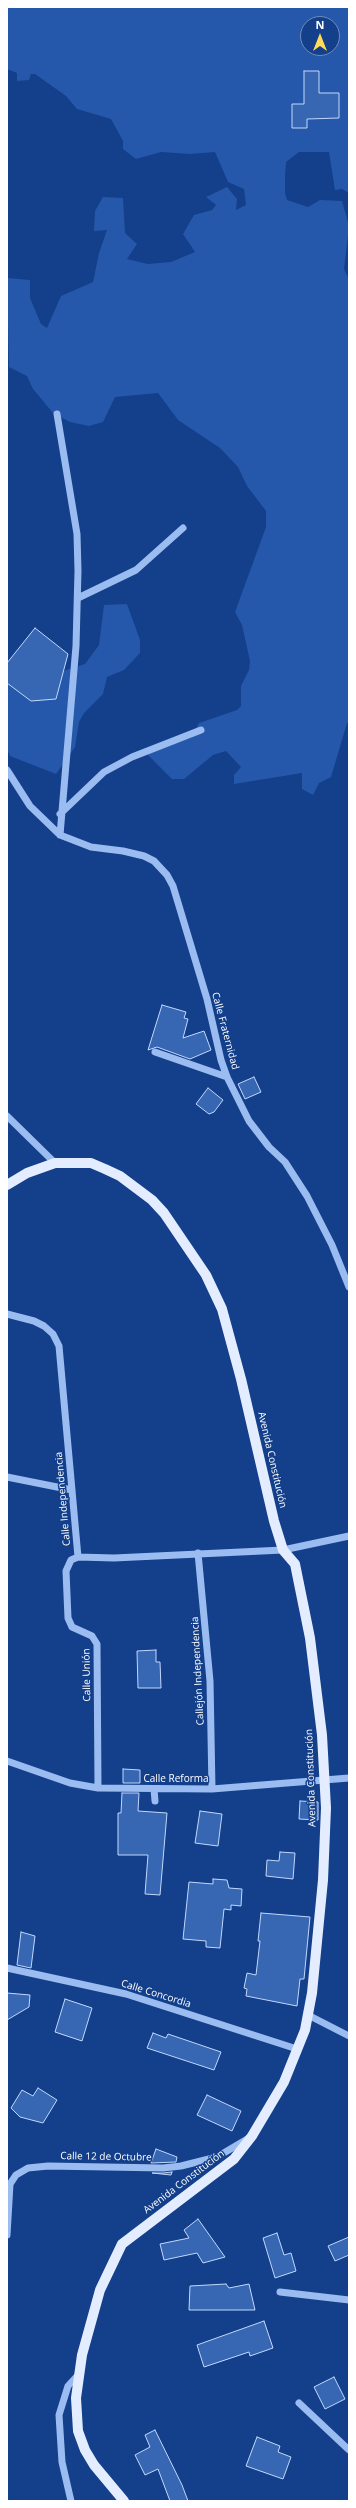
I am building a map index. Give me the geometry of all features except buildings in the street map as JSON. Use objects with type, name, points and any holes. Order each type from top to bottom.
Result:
[{"type":"main road","name":"Avenida Constitución","points":[[7,1185],[27,1173],[54,1163],[91,1163],[120,1176],[152,1200],[164,1213],[197,1260],[222,1310],[283,1550],[295,1564],[306,1614],[322,1735],[325,1779],[323,1880],[308,2015],[284,2082],[252,2136],[234,2159],[122,2244],[100,2290],[79,2374],[76,2398],[78,2431],[85,2450],[124,2501]]},
{"type":"street","points":[[57,414],[77,534],[78,598],[76,646],[60,814],[60,835]]},
{"type":"street","points":[[78,598],[131,572],[183,528]]},
{"type":"street","points":[[60,814],[104,772],[132,757],[200,730]]},
{"type":"street","points":[[7,770],[30,806],[60,835]]},
{"type":"street","name":"Calle Fraternidad","points":[[60,835],[91,847],[123,851],[154,861],[161,867],[173,886],[207,999],[221,1060],[227,1077],[249,1121],[268,1147],[285,1162],[307,1196],[329,1239],[349,1287]]},
{"type":"street","points":[[155,1052],[227,1077]]},
{"type":"street","points":[[7,1116],[54,1163]]},
{"type":"street","name":"Calle Independencia","points":[[7,1314],[34,1321],[44,1326],[53,1334],[58,1346],[78,1557],[114,1558],[283,1550],[349,1536]]},
{"type":"street","points":[[7,1477],[72,1490]]},
{"type":"street","name":"Callejón Independencia","points":[[198,1553],[210,1681],[212,1789]]},
{"type":"street","name":"Calle Unión","points":[[78,1557],[71,1560],[66,1571],[68,1618],[72,1627],[92,1636],[97,1644],[98,1788]]},
{"type":"street","name":"Calle Reforma","points":[[7,1761],[70,1783],[98,1788],[212,1789],[349,1778]]},
{"type":"street","points":[[154,1789],[155,1801]]},
{"type":"street","name":"Calle Concordia","points":[[7,1968],[126,1994],[297,2049]]},
{"type":"street","points":[[308,2015],[349,2036]]},
{"type":"street","name":"Calle 12 de Octubre","points":[[7,2235],[10,2184],[16,2174],[28,2168],[48,2166],[163,2168],[181,2166],[217,2156],[252,2136]]},
{"type":"street","points":[[280,2292],[349,2300]]},
{"type":"street","points":[[71,2501],[62,2462],[59,2415],[68,2386],[79,2374]]},
{"type":"street","points":[[299,2403],[349,2450]]},
{"type":"shaded area","points":[[7,7],[349,7],[349,193],[342,189],[335,190],[329,152],[299,152],[286,162],[285,176],[285,193],[287,200],[308,207],[320,200],[342,201],[349,226],[344,269],[349,280],[349,723],[347,723],[331,777],[319,783],[313,795],[302,789],[302,773],[234,784],[234,775],[241,767],[226,751],[213,755],[184,779],[172,779],[145,752],[191,738],[199,723],[237,710],[241,706],[241,686],[249,670],[250,661],[242,625],[235,612],[266,527],[266,511],[247,486],[238,467],[220,448],[178,420],[158,393],[115,397],[103,422],[89,426],[70,422],[53,413],[33,389],[27,376],[9,367],[7,278],[30,280],[30,298],[41,324],[47,328],[61,296],[93,282],[99,253],[107,230],[94,231],[95,211],[103,197],[123,198],[125,233],[137,244],[127,259],[148,264],[171,262],[195,252],[183,234],[194,215],[212,210],[216,205],[206,197],[227,187],[237,199],[236,210],[246,205],[244,189],[228,182],[215,152],[190,154],[161,152],[136,159],[123,149],[123,141],[111,119],[77,109],[66,96],[35,74],[31,74],[29,80],[17,81],[17,73],[7,69]]},
{"type":"shaded area","points":[[127,604],[140,640],[140,653],[124,670],[107,677],[103,694],[84,713],[79,722],[75,747],[56,774],[10,756],[7,749],[7,688],[20,662],[54,674],[85,664],[99,645],[104,605]]}]
